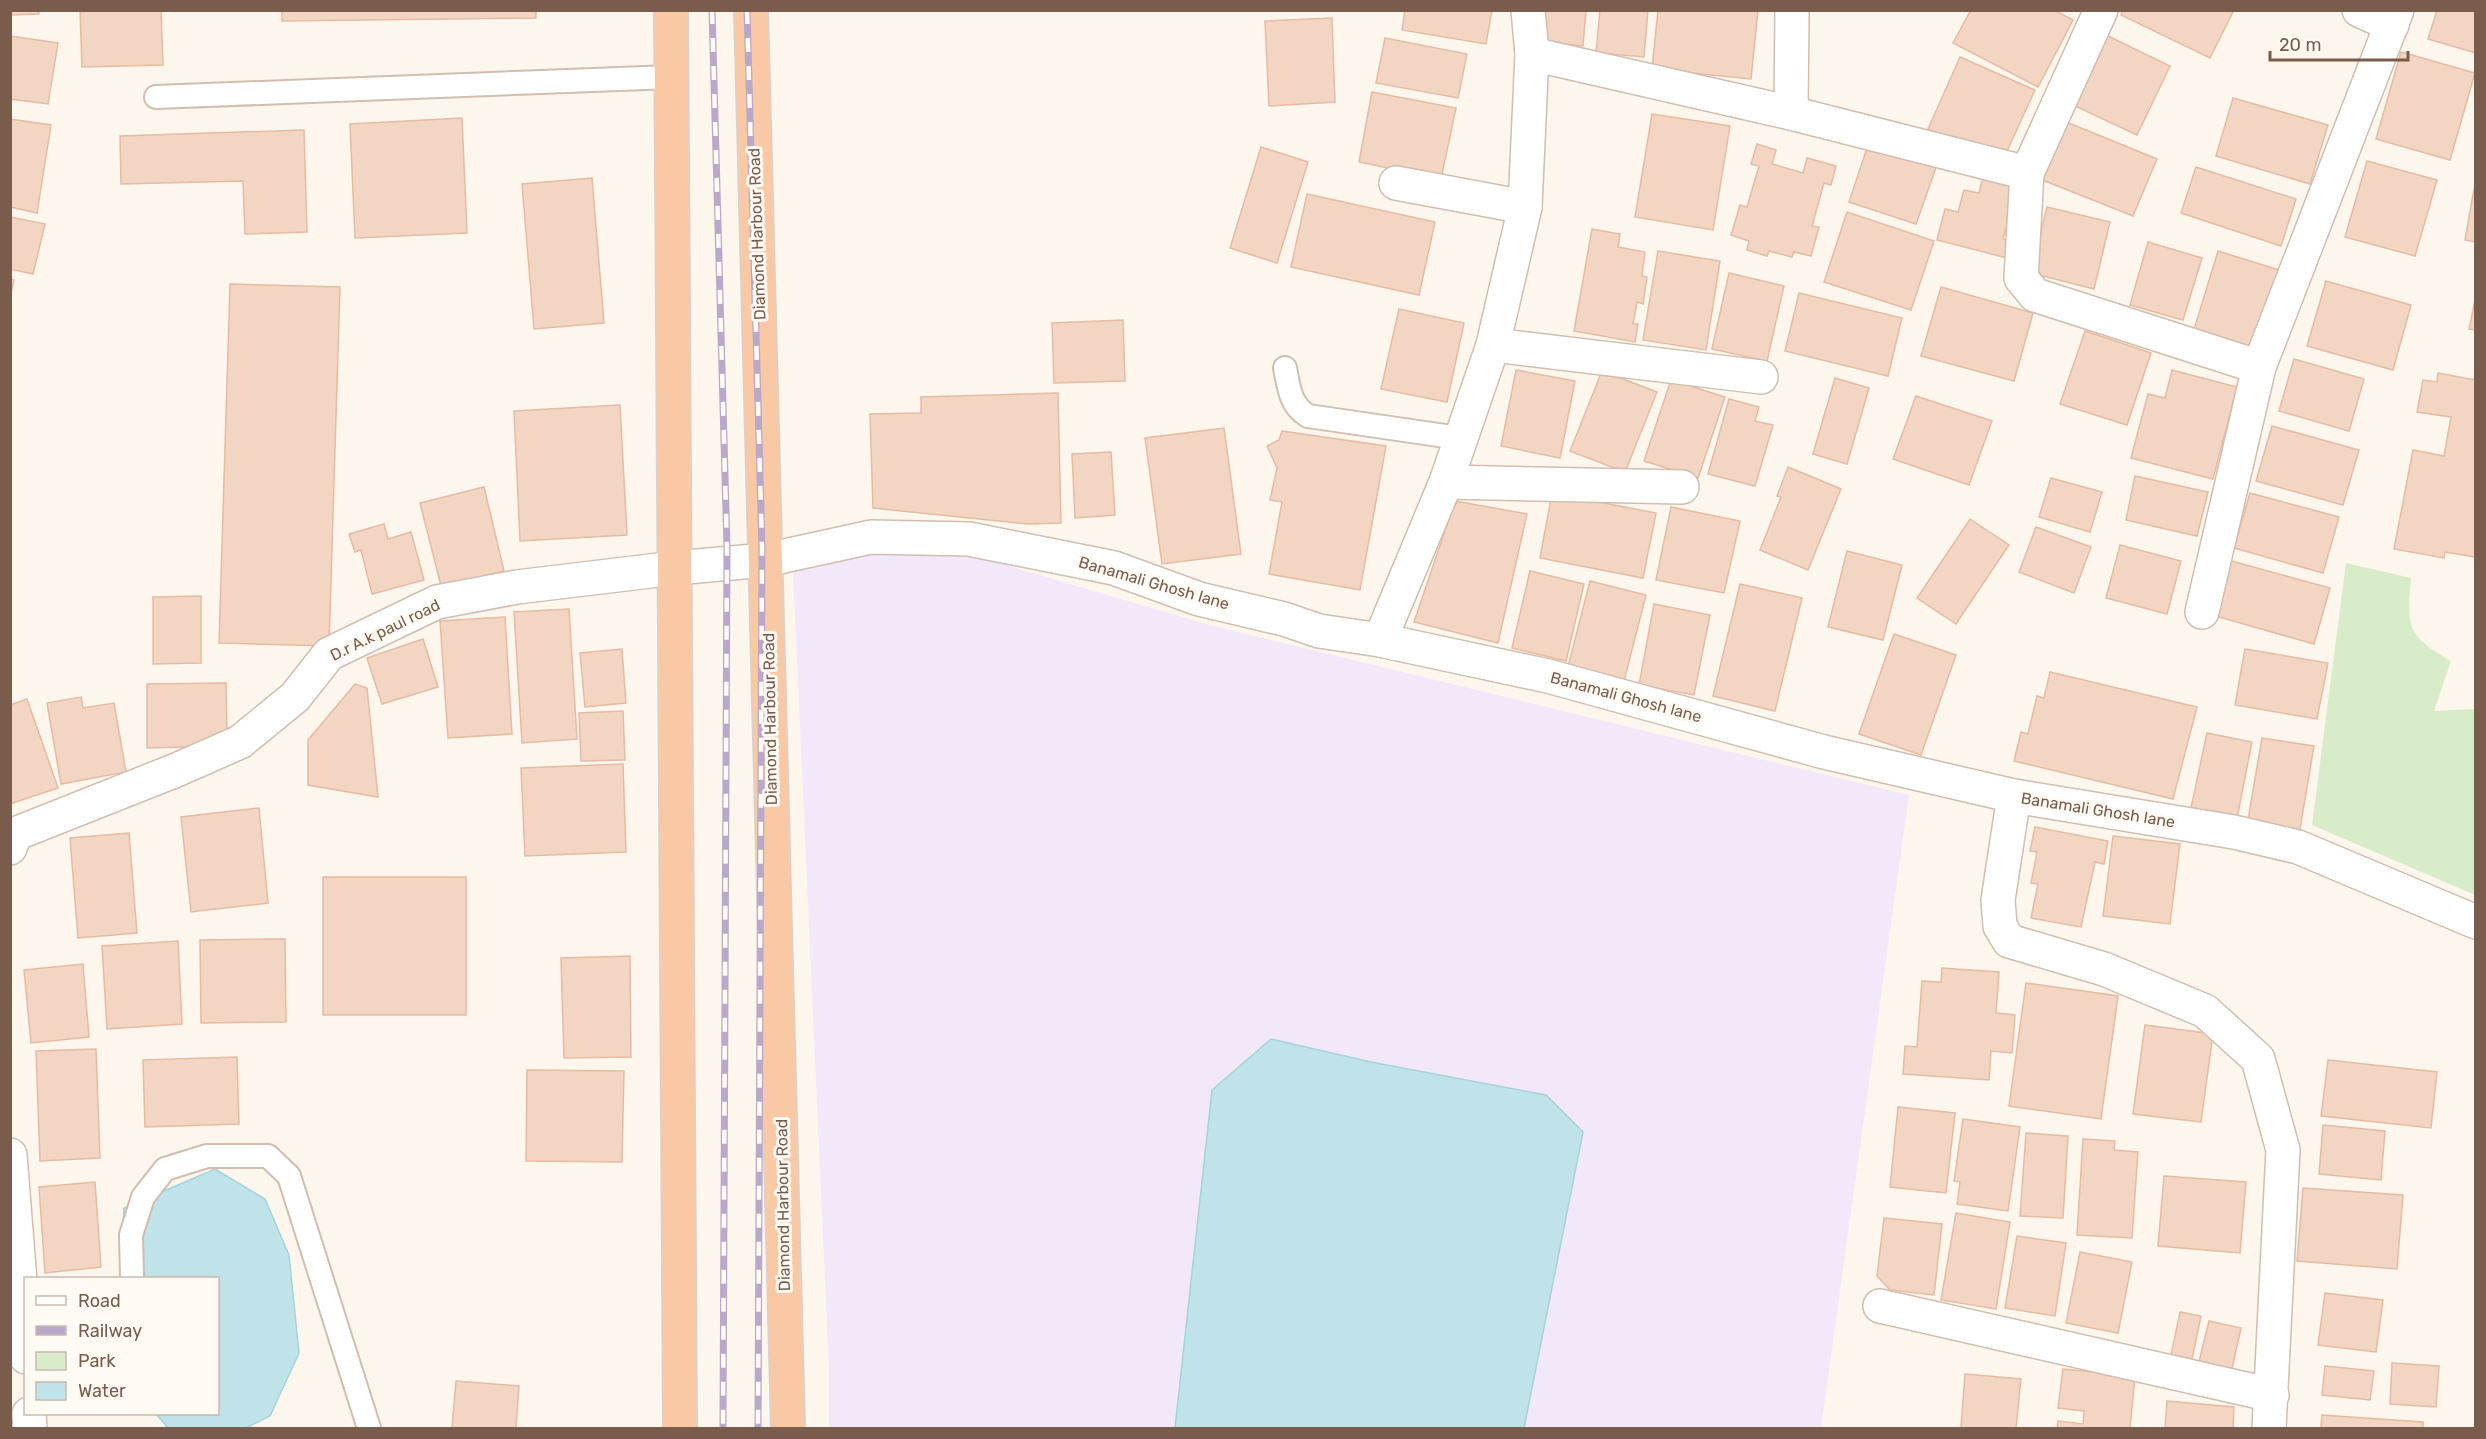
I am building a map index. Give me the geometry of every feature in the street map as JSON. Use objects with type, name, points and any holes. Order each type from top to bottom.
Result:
[{"type":"highway","points":[[671,10],[680,1428]]},
{"type":"highway","name":"Diamond Harbour Road","points":[[751,10],[788,1428]]},
{"type":"street","points":[[1380,640],[1446,482],[1459,438],[1493,345],[1525,207],[1532,54],[1528,10]]},
{"type":"street","points":[[1791,113],[1792,10]]},
{"type":"street","points":[[2102,10],[2027,173],[2021,278],[2035,295],[2259,367]]},
{"type":"street","points":[[2202,612],[2259,367],[2394,18],[2359,10]]},
{"type":"street","points":[[1532,54],[1791,113],[2027,173]]},
{"type":"street","points":[[1396,183],[1525,207]]},
{"type":"street","points":[[1493,345],[1761,377]]},
{"type":"street","points":[[1446,482],[1682,487]]},
{"type":"street","name":"Banamali Ghosh lane","points":[[675,568],[766,561],[872,537],[969,539],[1114,568],[1199,598],[1284,619],[1319,631],[1380,640],[1548,676],[1824,752],[2014,796],[2234,832],[2298,847],[2475,922]]},
{"type":"street","name":"D.r A.k paul road","points":[[12,838],[240,742],[296,697],[329,654],[437,602],[517,587],[675,568]]},
{"type":"street","points":[[2014,796],[1998,900],[2000,926],[2008,941],[2104,969],[2205,1011],[2258,1059],[2283,1150],[2270,1428]]},
{"type":"street","points":[[10,1155],[24,1332]]},
{"type":"street","points":[[1880,1306],[2272,1395]]},
{"type":"lane","points":[[156,97],[671,77]]},
{"type":"lane","points":[[1285,368],[1290,394],[1298,410],[1308,416],[1459,438]]},
{"type":"lane","points":[[132,1277],[131,1235],[143,1197],[165,1169],[207,1156],[268,1156],[289,1176],[369,1428]]},
{"type":"shaded area","points":[[873,552],[978,557],[1213,626],[1909,795],[1821,1428],[829,1428],[829,1368],[793,573]]},
{"type":"green space","points":[[2346,563],[2411,578],[2409,608],[2413,628],[2425,644],[2451,661],[2434,711],[2475,709],[2475,895],[2312,825]]},
{"type":"water","points":[[1271,1039],[1371,1062],[1546,1095],[1583,1132],[1524,1428],[1175,1428],[1212,1090]]},
{"type":"water","points":[[215,1169],[265,1199],[289,1255],[299,1353],[270,1416],[246,1428],[168,1428],[157,1415],[219,1415],[219,1277],[120,1277],[124,1208]]},
{"type":"building","points":[[10,10],[38,10],[39,14],[10,15]]},
{"type":"building","points":[[80,10],[161,10],[163,65],[82,67]]},
{"type":"building","points":[[282,10],[536,10],[536,18],[282,21]]},
{"type":"building","points":[[1405,10],[1492,10],[1486,44],[1402,30]]},
{"type":"building","points":[[1544,10],[1586,10],[1583,46],[1541,42]]},
{"type":"building","points":[[1600,10],[1648,10],[1644,57],[1596,53]]},
{"type":"building","points":[[1658,10],[1758,10],[1751,79],[1652,69]]},
{"type":"building","points":[[1971,10],[2054,10],[2073,20],[2038,87],[1953,43]]},
{"type":"building","points":[[2123,10],[2234,10],[2210,58],[2121,15]]},
{"type":"building","points":[[2437,10],[2476,10],[2476,53],[2428,39]]},
{"type":"building","points":[[1332,18],[1335,102],[1269,106],[1265,21]]},
{"type":"building","points":[[10,36],[58,43],[48,104],[10,99]]},
{"type":"building","points":[[2108,36],[2170,66],[2137,135],[2075,106]]},
{"type":"building","points":[[1385,38],[1467,54],[1458,98],[1376,83]]},
{"type":"building","points":[[2401,52],[2475,73],[2450,160],[2376,139]]},
{"type":"building","points":[[1960,57],[2035,90],[2002,162],[1928,129]]},
{"type":"building","points":[[1372,92],[1456,108],[1441,179],[1359,162]]},
{"type":"building","points":[[2233,98],[2328,125],[2310,184],[2216,156]]},
{"type":"building","points":[[1652,114],[1730,126],[1713,230],[1635,217]]},
{"type":"building","points":[[462,118],[467,233],[355,238],[350,124]]},
{"type":"building","points":[[10,119],[51,125],[37,213],[10,207]]},
{"type":"building","points":[[2064,121],[2157,159],[2133,216],[2040,179]]},
{"type":"building","points":[[304,130],[307,232],[245,234],[243,181],[121,184],[120,136]]},
{"type":"building","points":[[1870,139],[1938,162],[1916,224],[1849,202]]},
{"type":"building","points":[[1757,144],[1776,150],[1772,164],[1803,173],[1807,158],[1836,166],[1831,185],[1824,183],[1812,226],[1819,227],[1811,256],[1794,252],[1792,257],[1769,251],[1767,256],[1747,250],[1749,241],[1731,235],[1740,205],[1747,207],[1759,166],[1751,164]]},
{"type":"building","points":[[1261,147],[1308,162],[1277,263],[1230,248]]},
{"type":"building","points":[[2367,161],[2437,180],[2415,256],[2345,237]]},
{"type":"building","points":[[2196,167],[2296,199],[2281,246],[2181,213]]},
{"type":"building","points":[[1984,173],[2019,182],[2003,239],[2011,241],[2007,258],[1937,240],[1945,209],[1958,212],[1964,190],[1979,193]]},
{"type":"building","points":[[592,178],[604,323],[534,329],[522,184]]},
{"type":"building","points":[[2474,189],[2476,189],[2476,242],[2465,240]]},
{"type":"building","points":[[1307,194],[1435,222],[1419,295],[1291,267]]},
{"type":"building","points":[[2047,207],[2110,222],[2094,289],[2031,273]]},
{"type":"building","points":[[1847,212],[1934,241],[1911,310],[1824,282]]},
{"type":"building","points":[[10,217],[45,224],[33,274],[10,269]]},
{"type":"building","points":[[1592,229],[1620,234],[1618,247],[1645,252],[1642,276],[1647,277],[1643,304],[1637,302],[1633,324],[1638,324],[1635,342],[1574,331]]},
{"type":"building","points":[[2148,242],[2202,258],[2183,320],[2130,305]]},
{"type":"building","points":[[1658,251],[1720,261],[1706,350],[1643,340]]},
{"type":"building","points":[[2218,251],[2279,270],[2254,351],[2193,333]]},
{"type":"building","points":[[1729,273],[1784,286],[1767,361],[1712,349]]},
{"type":"building","points":[[10,279],[14,280],[10,299]]},
{"type":"building","points":[[2326,281],[2411,305],[2393,370],[2307,346]]},
{"type":"building","points":[[230,284],[340,287],[329,646],[219,643]]},
{"type":"building","points":[[1941,287],[2033,313],[2014,381],[1921,356]]},
{"type":"building","points":[[1799,293],[1902,318],[1888,376],[1785,351]]},
{"type":"building","points":[[2476,295],[2476,330],[2469,329]]},
{"type":"building","points":[[1399,309],[1464,323],[1447,402],[1381,389]]},
{"type":"building","points":[[1123,320],[1125,381],[1054,383],[1052,323]]},
{"type":"building","points":[[2085,331],[2151,353],[2127,425],[2060,404]]},
{"type":"building","points":[[2294,359],[2364,379],[2349,431],[2279,411]]},
{"type":"building","points":[[1516,370],[1575,381],[1560,458],[1501,446]]},
{"type":"building","points":[[2172,370],[2237,387],[2213,479],[2131,458],[2148,394],[2165,398]]},
{"type":"building","points":[[1602,371],[1657,392],[1625,472],[1570,451]]},
{"type":"building","points":[[2438,373],[2476,380],[2476,557],[2445,552],[2444,558],[2394,549],[2413,450],[2444,456],[2451,417],[2417,412],[2423,380],[2437,382]]},
{"type":"building","points":[[1835,378],[1869,388],[1847,464],[1813,454]]},
{"type":"building","points":[[1671,380],[1725,397],[1698,478],[1644,461]]},
{"type":"building","points":[[1058,393],[1061,523],[1028,524],[873,508],[870,414],[921,413],[921,397]]},
{"type":"building","points":[[1916,396],[1992,421],[1969,485],[1893,459]]},
{"type":"building","points":[[1729,399],[1759,407],[1755,421],[1773,425],[1755,486],[1708,474]]},
{"type":"building","points":[[620,405],[627,535],[520,541],[514,411]]},
{"type":"building","points":[[2272,426],[2359,450],[2343,505],[2256,481]]},
{"type":"building","points":[[1224,428],[1241,554],[1162,564],[1145,438]]},
{"type":"building","points":[[1282,431],[1386,446],[1360,590],[1269,574],[1282,502],[1270,500],[1277,468],[1267,446],[1279,440]]},
{"type":"building","points":[[1111,452],[1115,515],[1075,518],[1072,454]]},
{"type":"building","points":[[1788,467],[1841,489],[1808,570],[1760,550],[1781,497],[1777,496]]},
{"type":"building","points":[[2135,476],[2208,492],[2197,536],[2126,520]]},
{"type":"building","points":[[2051,478],[2102,492],[2090,532],[2039,517]]},
{"type":"building","points":[[484,487],[504,571],[441,586],[420,503]]},
{"type":"building","points":[[1552,493],[1656,513],[1643,578],[1540,558]]},
{"type":"building","points":[[2250,493],[2339,517],[2323,573],[2234,548]]},
{"type":"building","points":[[1455,501],[1527,514],[1498,643],[1414,622]]},
{"type":"building","points":[[1671,507],[1740,521],[1724,593],[1656,580]]},
{"type":"building","points":[[1970,519],[2009,545],[1956,624],[1917,598]]},
{"type":"building","points":[[384,524],[388,539],[411,532],[424,580],[372,594],[361,550],[355,552],[349,534]]},
{"type":"building","points":[[2036,527],[2091,547],[2074,593],[2019,572]]},
{"type":"building","points":[[2120,545],[2181,561],[2167,614],[2106,598]]},
{"type":"building","points":[[1847,551],[1902,565],[1883,640],[1828,627]]},
{"type":"building","points":[[2228,560],[2330,588],[2314,644],[2212,615]]},
{"type":"building","points":[[1530,571],[1584,584],[1566,661],[1512,648]]},
{"type":"building","points":[[1590,581],[1646,595],[1624,681],[1568,667]]},
{"type":"building","points":[[1740,584],[1802,598],[1775,711],[1713,696]]},
{"type":"building","points":[[201,596],[201,663],[153,664],[153,597]]},
{"type":"building","points":[[1654,604],[1710,615],[1694,695],[1639,685]]},
{"type":"building","points":[[569,609],[577,739],[522,743],[514,612]]},
{"type":"building","points":[[505,617],[512,734],[448,738],[440,621]]},
{"type":"building","points":[[1894,634],[1956,655],[1921,755],[1859,734]]},
{"type":"building","points":[[423,639],[438,687],[382,704],[367,658]]},
{"type":"building","points":[[622,649],[626,703],[585,707],[580,653]]},
{"type":"building","points":[[2245,649],[2328,663],[2317,719],[2235,705]]},
{"type":"building","points":[[2050,672],[2197,707],[2173,799],[2014,761],[2021,732],[2028,734],[2037,696],[2044,698]]},
{"type":"building","points":[[226,683],[227,733],[220,732],[221,746],[147,748],[147,684]]},
{"type":"building","points":[[355,684],[367,688],[378,797],[308,785],[308,740]]},
{"type":"building","points":[[81,697],[83,708],[114,703],[126,772],[61,784],[47,703]]},
{"type":"building","points":[[27,699],[58,788],[10,804],[10,705]]},
{"type":"building","points":[[623,711],[625,760],[581,761],[579,713]]},
{"type":"building","points":[[2207,733],[2252,742],[2237,818],[2191,808]]},
{"type":"building","points":[[2262,738],[2314,746],[2299,835],[2247,826]]},
{"type":"building","points":[[623,764],[626,852],[525,856],[521,768]]},
{"type":"building","points":[[259,808],[268,903],[191,912],[181,817]]},
{"type":"building","points":[[2035,827],[2108,841],[2104,864],[2095,862],[2081,927],[2031,918],[2038,884],[2031,883],[2037,852],[2030,851]]},
{"type":"building","points":[[129,833],[137,933],[78,938],[70,838]]},
{"type":"building","points":[[2113,836],[2180,844],[2170,924],[2103,916]]},
{"type":"building","points":[[323,877],[466,877],[466,1015],[323,1015]]},
{"type":"building","points":[[285,939],[286,1022],[201,1023],[200,940]]},
{"type":"building","points":[[178,941],[182,1024],[107,1029],[102,946]]},
{"type":"building","points":[[630,956],[631,1057],[564,1058],[561,958]]},
{"type":"building","points":[[83,964],[89,1037],[31,1043],[24,970]]},
{"type":"building","points":[[1942,968],[1999,972],[1996,1013],[2015,1015],[2012,1053],[1991,1051],[1989,1080],[1903,1074],[1905,1046],[1917,1047],[1922,981],[1941,982]]},
{"type":"building","points":[[2026,983],[2118,996],[2101,1119],[2009,1106]]},
{"type":"building","points":[[2145,1025],[2213,1034],[2201,1122],[2133,1114]]},
{"type":"building","points":[[96,1049],[100,1158],[40,1161],[36,1051]]},
{"type":"building","points":[[237,1057],[239,1124],[145,1127],[143,1060]]},
{"type":"building","points":[[2328,1060],[2437,1072],[2431,1128],[2321,1116]]},
{"type":"building","points":[[527,1070],[624,1071],[622,1162],[526,1161]]},
{"type":"building","points":[[1898,1107],[1955,1113],[1946,1193],[1890,1187]]},
{"type":"building","points":[[1963,1119],[2020,1127],[2008,1211],[1957,1204],[1960,1182],[1954,1181]]},
{"type":"building","points":[[2323,1125],[2385,1131],[2381,1180],[2319,1174]]},
{"type":"building","points":[[2026,1133],[2068,1136],[2063,1218],[2020,1216]]},
{"type":"building","points":[[2083,1139],[2115,1141],[2114,1150],[2138,1152],[2132,1238],[2077,1235]]},
{"type":"building","points":[[2164,1176],[2246,1182],[2240,1253],[2158,1246]]},
{"type":"building","points":[[95,1182],[101,1267],[45,1273],[39,1187]]},
{"type":"building","points":[[2303,1188],[2403,1195],[2397,1269],[2297,1261]]},
{"type":"building","points":[[1956,1213],[2010,1222],[1996,1309],[1941,1300]]},
{"type":"building","points":[[1884,1218],[1942,1224],[1934,1295],[1890,1290],[1877,1276]]},
{"type":"building","points":[[2017,1236],[2066,1243],[2055,1316],[2005,1308]]},
{"type":"building","points":[[2080,1252],[2132,1262],[2118,1333],[2066,1323]]},
{"type":"building","points":[[2325,1293],[2383,1300],[2376,1352],[2318,1345]]},
{"type":"building","points":[[2180,1312],[2201,1316],[2192,1359],[2171,1355]]},
{"type":"building","points":[[2209,1321],[2241,1328],[2231,1373],[2198,1366]]},
{"type":"building","points":[[2392,1363],[2439,1366],[2436,1407],[2390,1404]]},
{"type":"building","points":[[2325,1366],[2374,1371],[2370,1400],[2322,1395]]},
{"type":"building","points":[[2063,1369],[2135,1376],[2130,1428],[2057,1428],[2058,1421],[2083,1424],[2084,1411],[2058,1408]]},
{"type":"building","points":[[1965,1374],[2021,1379],[2016,1428],[1961,1428]]},
{"type":"building","points":[[456,1381],[519,1386],[516,1428],[452,1428]]},
{"type":"building","points":[[2167,1401],[2234,1407],[2233,1428],[2165,1428]]},
{"type":"building","points":[[2322,1415],[2423,1422],[2423,1428],[2321,1428]]},
{"type":"railway","points":[[712,10],[727,548],[723,1428]]},
{"type":"railway","points":[[747,10],[762,547],[758,1428]]}]
